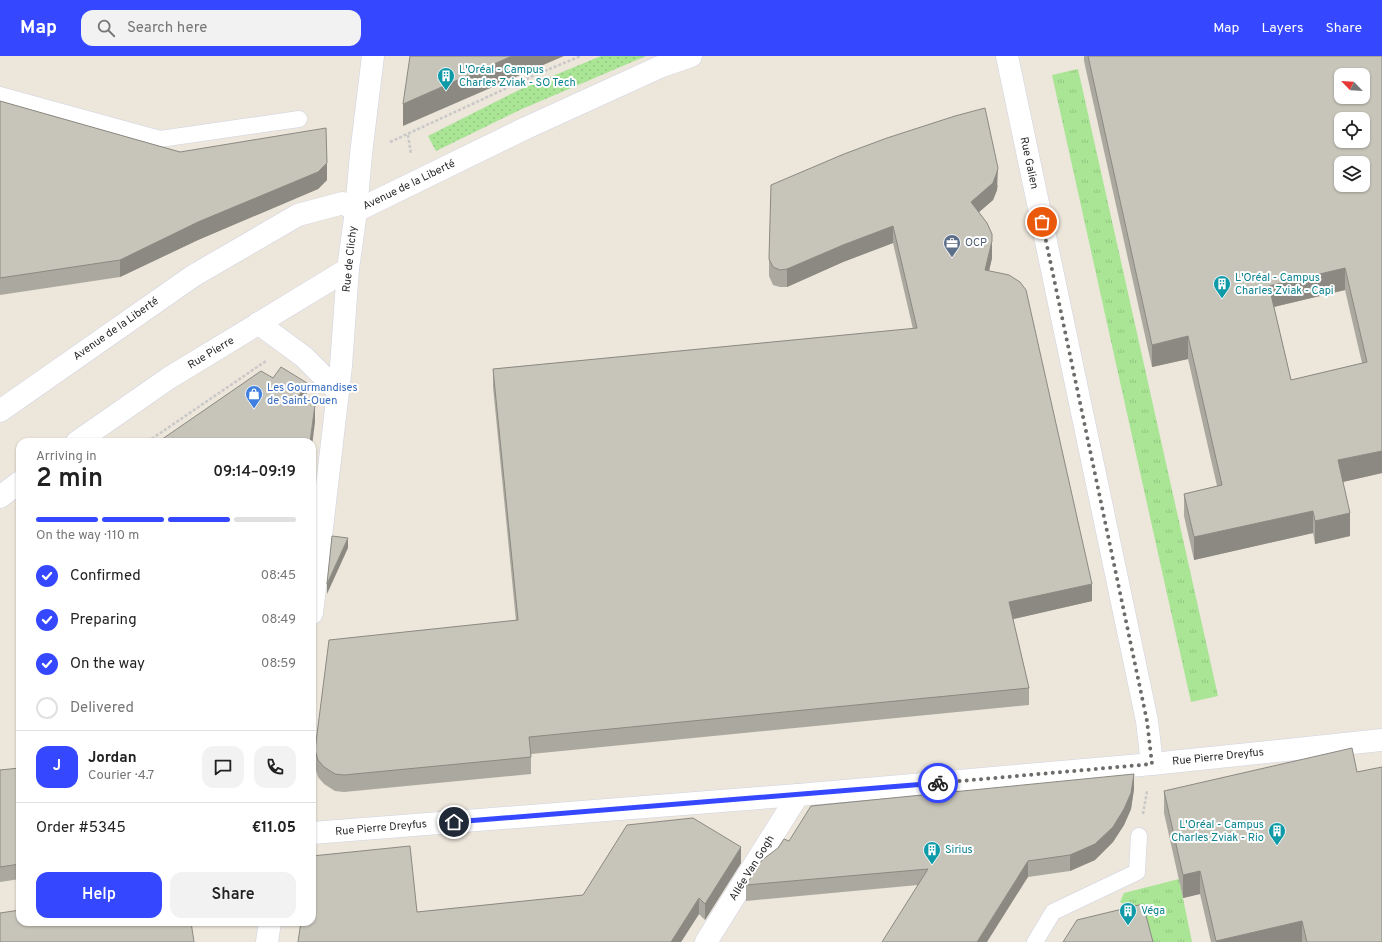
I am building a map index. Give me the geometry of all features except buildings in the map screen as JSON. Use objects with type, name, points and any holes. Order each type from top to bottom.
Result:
[{"type":"street","name":"Rue de Clichy","points":[[316,584],[338,391],[348,269],[373,56]]},
{"type":"street","name":"Avenue de la Liberté","points":[[0,411],[193,276],[298,215],[344,203],[356,211],[533,125],[662,66],[691,56]]},
{"type":"street","name":"Rue Galien","points":[[1007,56],[1147,721],[1152,764]]},
{"type":"street","name":"Rue Pierre","points":[[83,438],[169,378],[348,269]]},
{"type":"street","points":[[258,323],[304,356],[338,391]]},
{"type":"street","points":[[0,497],[16,485]]},
{"type":"street","name":"Rue Pierre Dreyfus","points":[[316,833],[798,795],[1152,764],[1382,740]]},
{"type":"street","name":"Allée Van Gogh","points":[[706,942],[798,795]]},
{"type":"street","points":[[268,942],[270,926]]},
{"type":"lane","points":[[0,95],[160,139],[299,119]]},
{"type":"lane","points":[[1034,942],[1053,912],[1137,872],[1139,836]]},
{"type":"path","points":[[361,154],[408,135],[535,75],[582,56]]},
{"type":"path","points":[[153,438],[289,346]]},
{"type":"path","points":[[1139,836],[1152,764]]},
{"type":"green space","points":[[601,56],[646,56],[522,109],[436,151],[428,136],[519,90]]},
{"type":"green space","points":[[1078,69],[1218,696],[1191,702],[1052,75]]},
{"type":"green space","points":[[1179,879],[1192,942],[1149,942],[1138,910],[1120,902],[1124,893]]},
{"type":"way so far","points":[[938,783],[1152,764],[1147,721],[1042,222]]},
{"type":"place","name":"L'Oréal - Campus Charles Zviak - SO Tech","points":[[446,91]]},
{"type":"place","name":"OCP","points":[[952,258]]},
{"type":"place","name":"L'Oréal - Campus Charles Zviak - Capi","points":[[1222,299]]},
{"type":"place","name":"Les Gourmandises de Saint-Ouen","points":[[254,409]]},
{"type":"place","name":"L'Oréal - Campus Charles Zviak - Rio","points":[[1277,846]]},
{"type":"place","name":"Sirius","points":[[932,865]]},
{"type":"place","name":"Véga","points":[[1128,926]]},
{"type":"route","points":[[454,822],[938,783]]}]
